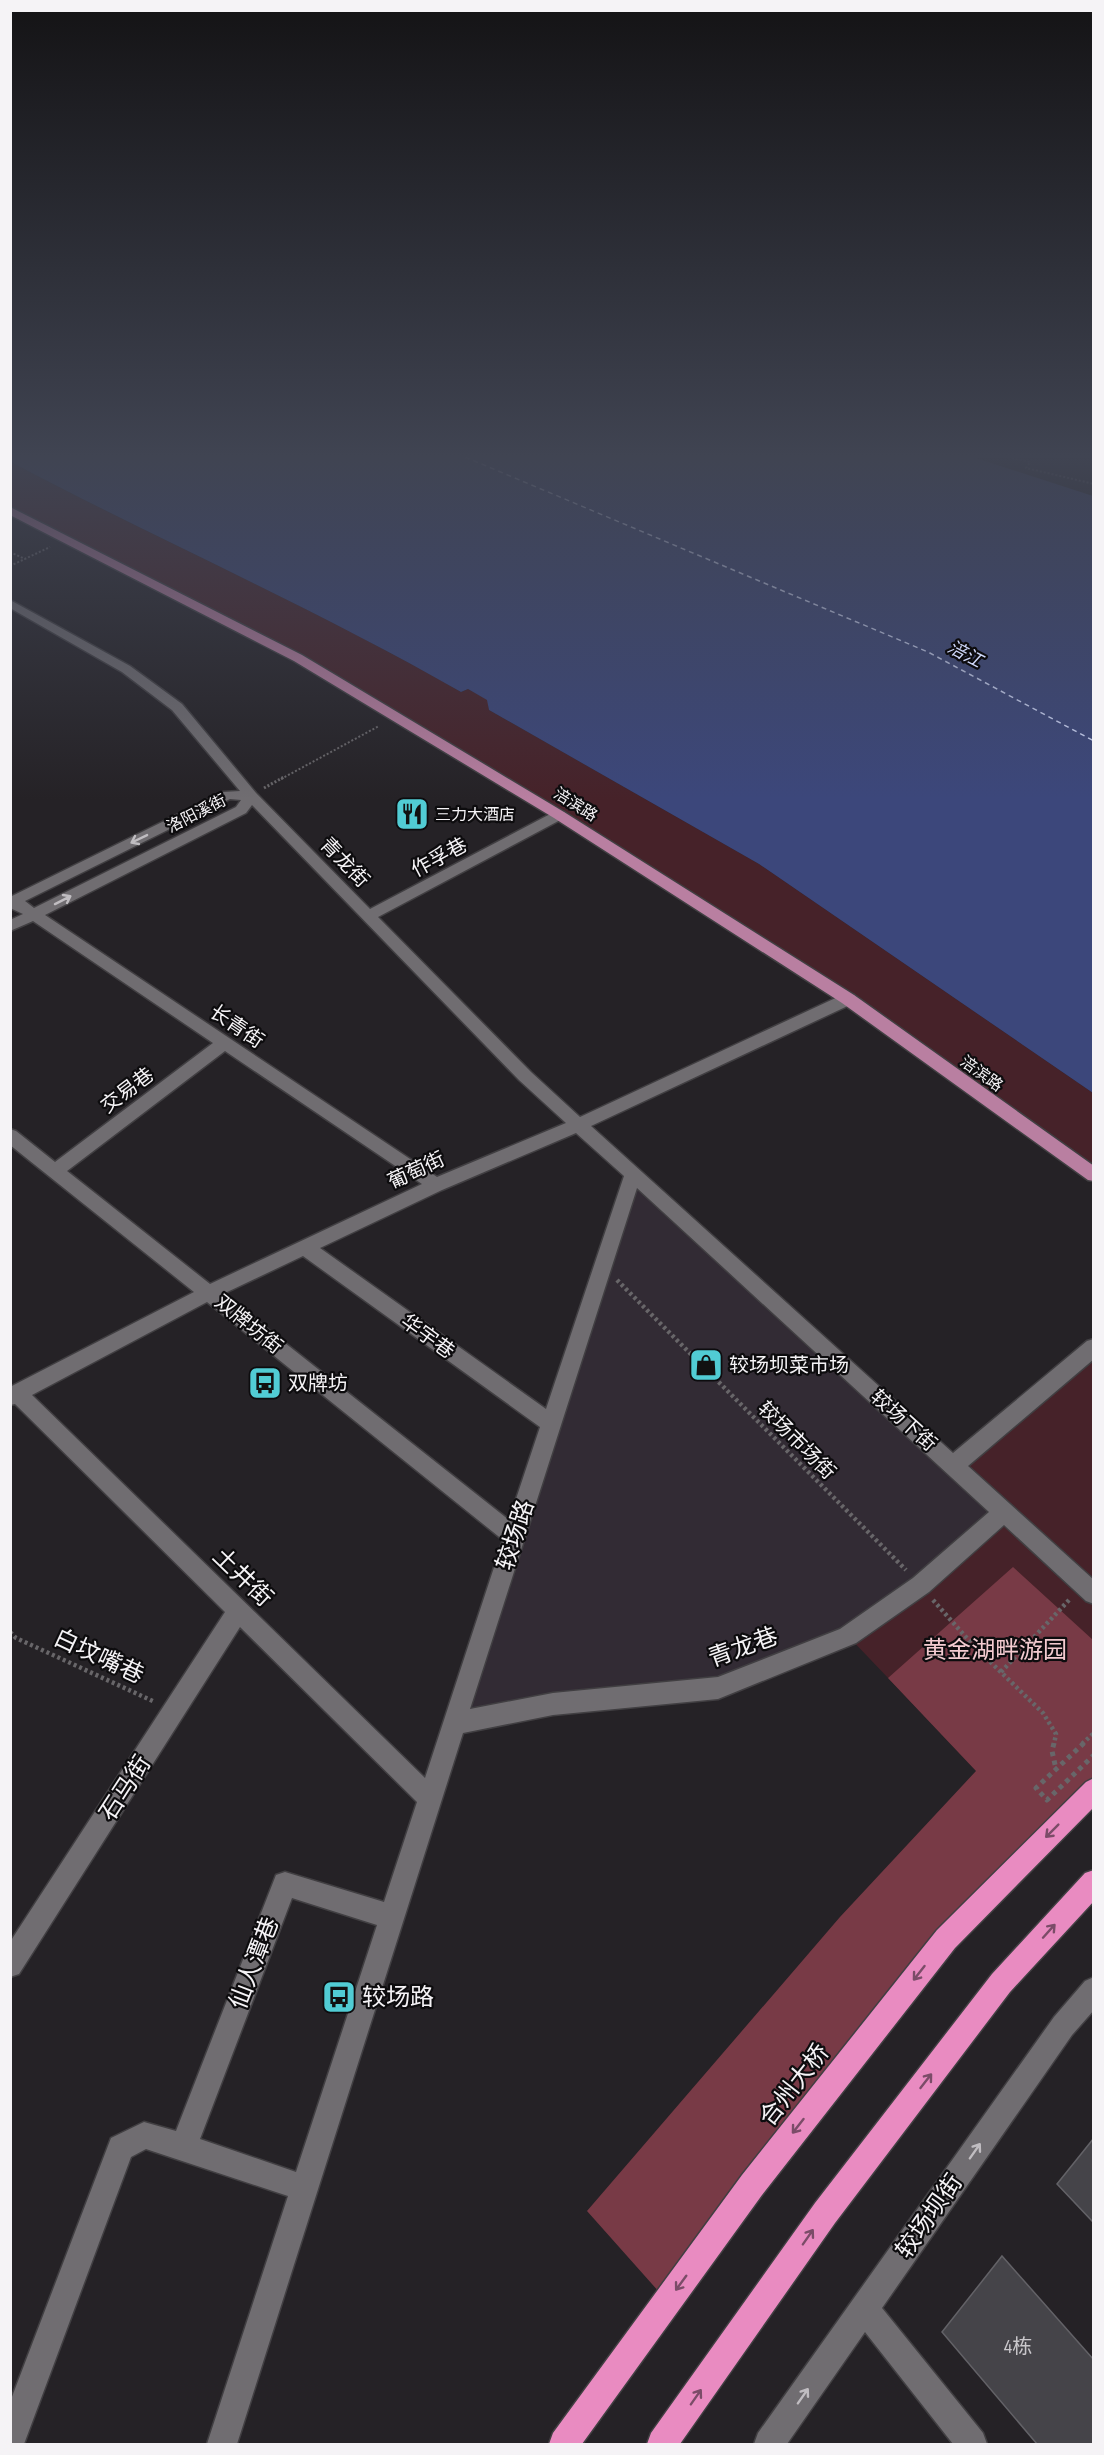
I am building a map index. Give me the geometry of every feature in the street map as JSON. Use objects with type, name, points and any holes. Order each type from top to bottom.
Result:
[{"type":"highway","name":"合州大桥","points":[[565,2443],[752,2185],[946,1939],[1094,1790]]},
{"type":"highway","points":[[663,2445],[825,2213],[1001,1983],[1094,1882]]},
{"type":"main road","name":"涪滨路","points":[[131,572],[298,658],[398,716],[559,815],[848,999],[1094,1175]]},
{"type":"street","name":"青龙街","points":[[10,603],[126,669],[177,707],[251,796],[525,1076],[633,1174]]},
{"type":"street","name":"洛阳溪街","points":[[12,902],[228,795],[251,796]]},
{"type":"street","name":"洛阳溪街","points":[[10,926],[241,810],[251,796]]},
{"type":"street","name":"作孚巷","points":[[369,916],[559,815]]},
{"type":"street","name":"长青街","points":[[12,902],[35,914],[436,1185]]},
{"type":"street","name":"葡萄街","points":[[14,1395],[210,1292],[436,1185],[578,1125],[848,999]]},
{"type":"street","name":"交易巷","points":[[55,1171],[224,1043]]},
{"type":"street","name":"双牌坊街","points":[[10,1135],[514,1536]]},
{"type":"street","name":"较场路","points":[[222,2445],[550,1423],[633,1174]]},
{"type":"street","name":"较场下街","points":[[633,1174],[1088,1589]]},
{"type":"street","name":"华宇巷","points":[[306,1248],[550,1423]]},
{"type":"street","points":[[954,1465],[1094,1347]]},
{"type":"street","name":"土井街","points":[[14,1395],[239,1611],[430,1799]]},
{"type":"street","name":"青龙巷","points":[[455,1723],[553,1704],[718,1688],[848,1636],[921,1585],[1004,1512]]},
{"type":"street","name":"石马街","points":[[10,1965],[239,1611]]},
{"type":"street","name":"仙人潭巷","points":[[183,2147],[285,1884],[392,1917]]},
{"type":"street","name":"较场坝街","points":[[769,2445],[1063,2026],[1090,2002]]},
{"type":"street","points":[[10,2442],[121,2148],[144,2135],[304,2188]]},
{"type":"street","points":[[864,2308],[972,2445]]},
{"type":"path","points":[[251,796],[398,716]]},
{"type":"path","name":"较场市场街","points":[[602,1264],[921,1585],[973,1645],[1043,1713],[1056,1734],[1052,1751],[1056,1769]]},
{"type":"path","points":[[1001,1672],[1088,1589]]},
{"type":"path","name":"白坟嘴巷","points":[[10,1632],[16,1638],[174,1711]]},
{"type":"path","points":[[1094,1733],[1036,1788],[1047,1800],[1094,1755]]},
{"type":"shaded area","name":"较场坝菜市场","points":[[633,1174],[1004,1512],[848,1636],[718,1688],[455,1723]]},
{"type":"green space","points":[[126,572],[230,572],[406,661],[461,692],[468,689],[488,700],[489,710],[759,864],[1093,1093],[1093,1175],[848,999],[397,716]]},
{"type":"green space","name":"黄金湖畔游园","points":[[1093,1347],[1093,1733],[1014,1810],[848,1636],[1003,1512],[954,1465]]},
{"type":"green space","points":[[1013,1567],[1093,1640],[1093,1789],[946,1939],[668,2302],[587,2211],[840,1917],[976,1771],[888,1678]]},
{"type":"water","name":"涪江","points":[[230,572],[1093,572],[1093,1093],[759,864],[489,710],[487,700],[468,689],[461,692]]},
{"type":"building","points":[[1094,2138],[1094,2223],[1057,2184]]},
{"type":"building","points":[[1002,2256],[1094,2360],[1094,2444],[1037,2444],[942,2332]]},
{"type":"ferry route","points":[[737,572],[928,652],[1094,741]]},
{"type":"place","name":"三力大酒店","points":[[412,814]]},
{"type":"place","name":"较场坝菜市场","points":[[706,1365]]},
{"type":"place","name":"双牌坊","points":[[265,1383]]},
{"type":"place","name":"较场路","points":[[339,1997]]}]
